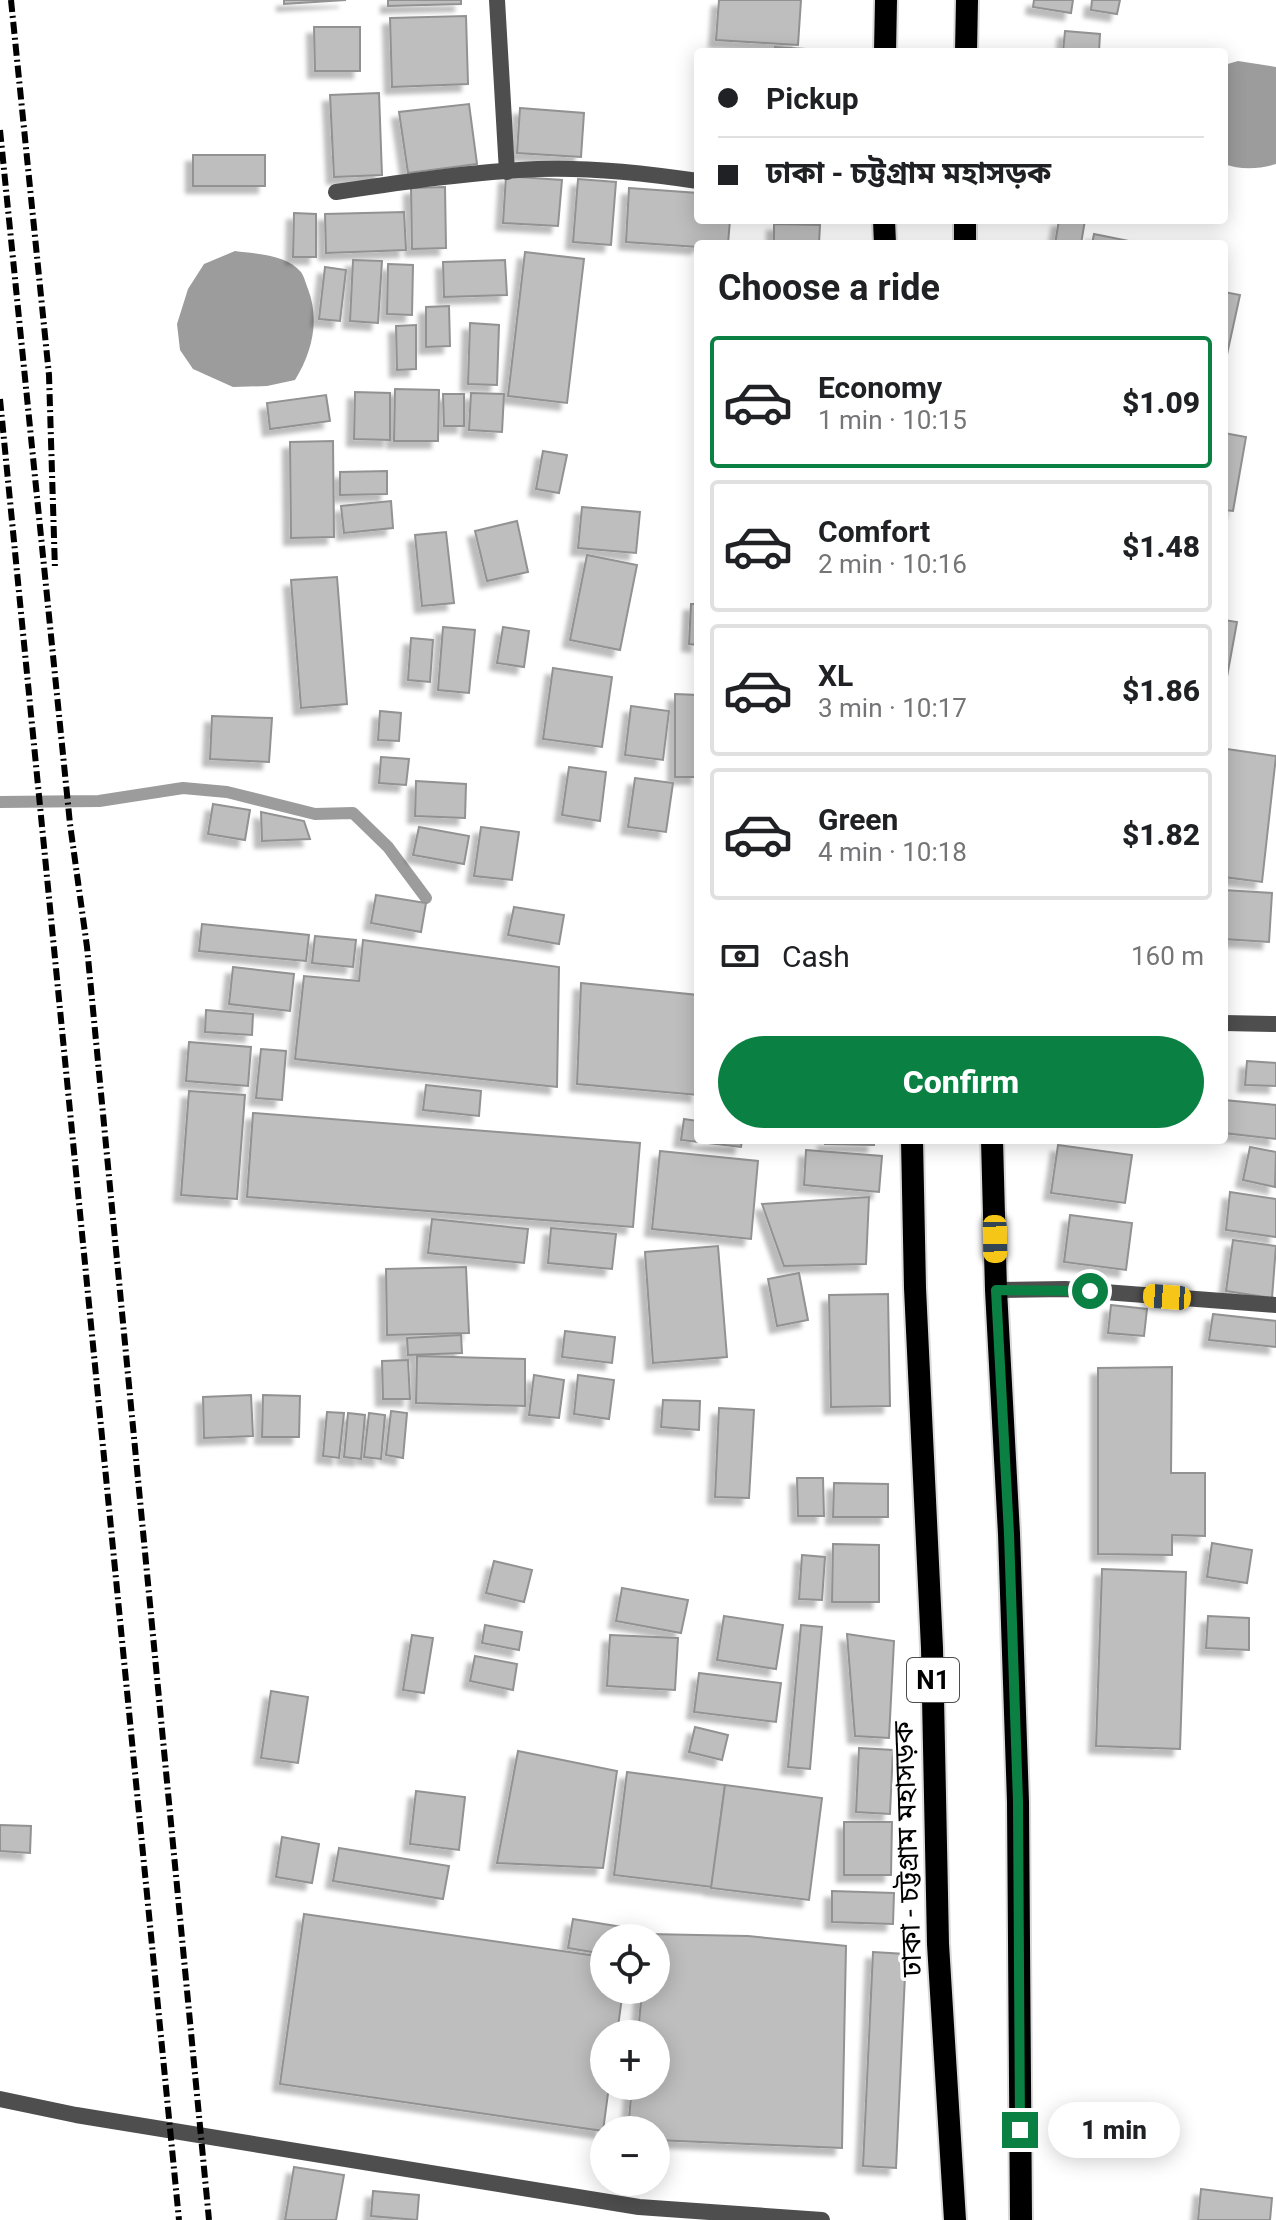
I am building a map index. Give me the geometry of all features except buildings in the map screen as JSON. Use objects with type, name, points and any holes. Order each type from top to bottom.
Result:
[{"type":"highway","points":[[885,48],[886,0]]},
{"type":"highway","points":[[966,48],[967,0]]},
{"type":"highway","name":"ঢাকা - চট্টগ্রাম মহাসড়ক","points":[[912,1144],[917,1334],[930,1590],[938,1944],[955,2220]]},
{"type":"highway","points":[[992,1144],[1018,1802],[1021,2220]]},
{"type":"street","points":[[497,0],[507,172]]},
{"type":"street","points":[[336,192],[431,177],[540,169],[626,171],[694,180]]},
{"type":"street","points":[[1228,1023],[1276,1024]]},
{"type":"street","points":[[996,1290],[1065,1289],[1276,1305]]},
{"type":"street","points":[[0,2099],[76,2115],[639,2207],[822,2220]]},
{"type":"shaded area","points":[[1238,61],[1276,67],[1276,164],[1250,168],[1228,165],[1228,64]]},
{"type":"shaded area","points":[[235,251],[279,258],[294,266],[303,276],[312,301],[314,324],[310,348],[295,380],[267,386],[233,387],[193,369],[180,350],[177,324],[188,289],[204,264]]},
{"type":"waterway","points":[[0,802],[99,801],[183,788],[227,792],[315,814],[353,813],[388,847],[426,898]]},
{"type":"railway","points":[[11,0],[49,375],[55,570]]},
{"type":"railway","points":[[0,130],[70,824],[87,947],[209,2220]]},
{"type":"railway","points":[[0,399],[179,2220]]},
{"type":"route","points":[[1020,2130],[1018,1802],[1009,1534],[996,1290],[1090,1291]]}]
